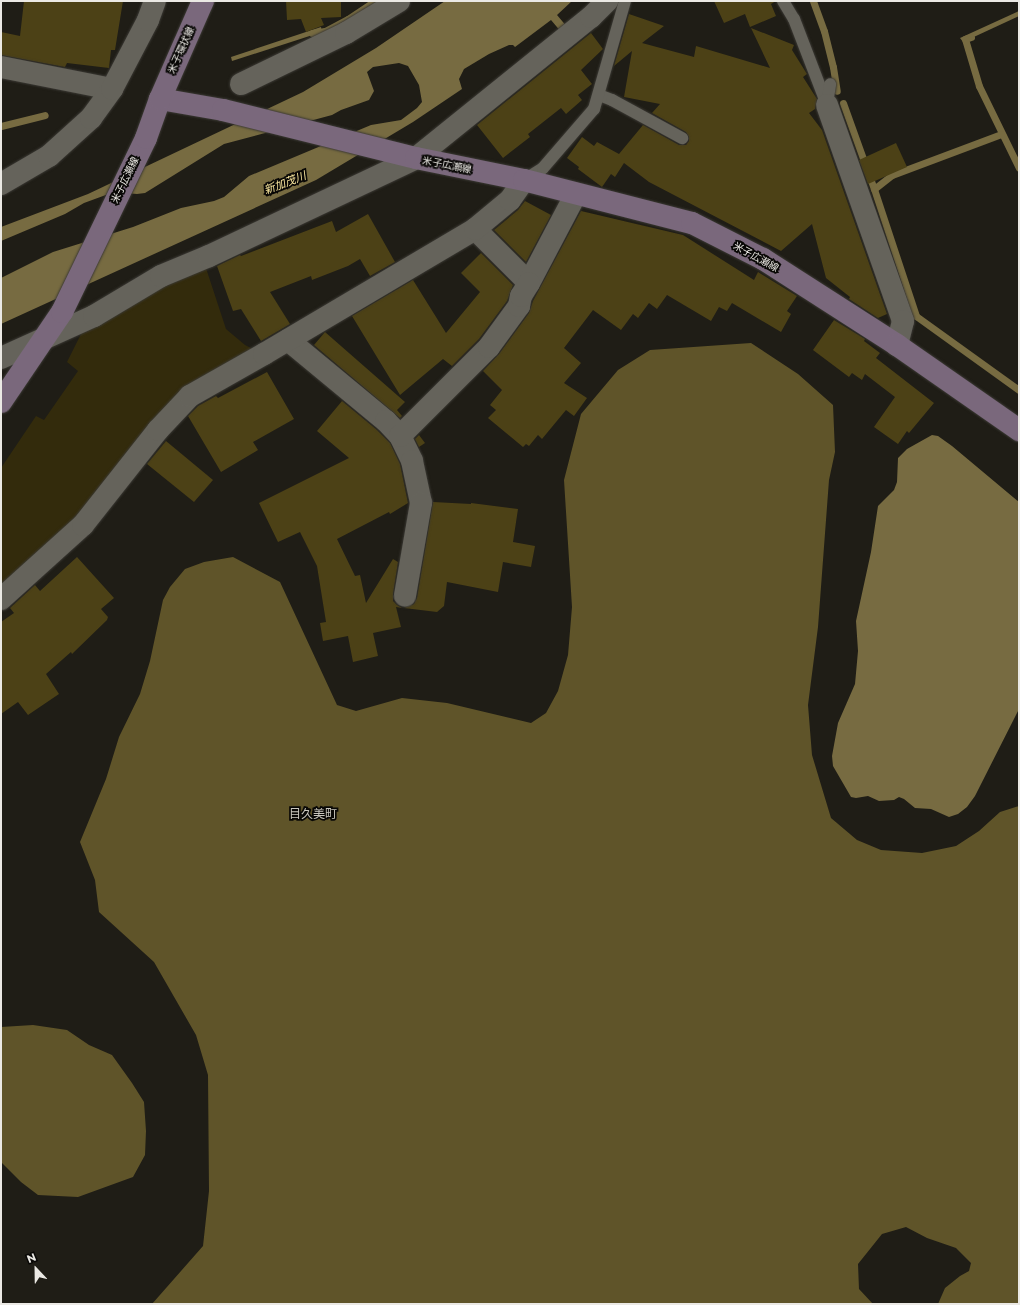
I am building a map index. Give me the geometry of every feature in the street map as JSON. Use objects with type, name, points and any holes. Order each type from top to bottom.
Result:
[{"type":"main road","name":"米子環状線","points":[[160,99],[203,1]]},
{"type":"main road","name":"米子広瀬線","points":[[1,402],[62,312],[146,138],[160,99],[223,110],[409,156],[524,180],[692,223],[762,259],[897,345],[1019,430]]},
{"type":"street","points":[[1,184],[49,156],[91,118],[112,89],[148,20],[155,1]]},
{"type":"street","points":[[241,84],[346,34],[398,1]]},
{"type":"street","points":[[1,358],[94,316],[161,276],[216,253],[409,156],[590,17],[607,1]]},
{"type":"street","points":[[1,67],[112,89]]},
{"type":"street","points":[[827,105],[903,320],[897,345]]},
{"type":"street","points":[[1,599],[83,525],[158,430],[190,396],[288,340],[475,229],[510,200],[524,180]]},
{"type":"street","points":[[400,436],[489,347],[519,306],[521,296],[576,194]]},
{"type":"street","points":[[475,229],[529,283]]},
{"type":"street","points":[[288,340],[374,410],[400,436],[412,461],[421,503],[405,596]]},
{"type":"lane","points":[[524,180],[543,168],[594,109],[626,1]]},
{"type":"lane","points":[[784,1],[794,19],[827,105]]},
{"type":"lane","points":[[827,105],[830,84]]},
{"type":"lane","points":[[599,95],[612,100],[682,138]]},
{"type":"shaded area","points":[[204,262],[226,329],[245,345],[253,349],[183,397],[87,510],[1,591],[1,468],[36,416],[44,420],[78,371],[67,362],[83,330]]},
{"type":"shaded area","points":[[751,343],[798,374],[833,405],[835,452],[829,480],[818,627],[808,705],[812,755],[831,818],[857,840],[881,850],[922,853],[956,846],[979,831],[1000,812],[1019,806],[1019,1304],[938,1304],[945,1288],[969,1271],[971,1263],[956,1248],[927,1238],[906,1227],[882,1234],[858,1264],[859,1289],[873,1304],[152,1304],[203,1246],[209,1191],[208,1075],[196,1035],[154,962],[99,912],[95,880],[80,842],[106,779],[119,737],[140,694],[150,661],[163,600],[170,587],[185,569],[204,562],[233,557],[280,582],[337,705],[356,711],[402,698],[447,703],[531,723],[546,713],[558,691],[568,655],[572,607],[564,480],[581,414],[618,370],[650,350]]},
{"type":"shaded area","points":[[33,1025],[67,1030],[89,1045],[112,1055],[132,1083],[144,1102],[146,1131],[145,1155],[133,1177],[78,1197],[38,1195],[21,1182],[1,1162],[1,1027]]},
{"type":"water","name":"新加茂川","points":[[445,1],[572,1],[557,15],[568,28],[562,33],[551,20],[515,47],[513,45],[509,45],[489,54],[464,69],[459,79],[462,89],[413,122],[316,180],[1,324],[1,278],[53,252],[133,227],[181,208],[214,201],[224,197],[249,176],[371,125],[401,120],[417,108],[422,102],[419,85],[408,66],[399,63],[373,67],[367,72],[374,91],[369,100],[341,110],[332,115],[224,144],[145,193],[137,194],[114,192],[84,203],[65,214],[1,241],[1,227],[88,194],[303,92],[376,48]]},
{"type":"water","points":[[1019,11],[1019,16],[963,42],[960,38]]},
{"type":"water","points":[[321,27],[322,32],[232,61],[231,57]]},
{"type":"water","points":[[932,435],[938,436],[952,446],[1019,502],[1019,709],[975,796],[967,807],[958,814],[949,817],[931,809],[915,808],[899,797],[894,800],[879,801],[868,796],[856,798],[851,797],[833,766],[832,756],[838,723],[855,684],[858,651],[856,621],[871,552],[878,506],[894,490],[897,482],[898,458],[907,449]]},
{"type":"building","points":[[24,1],[123,1],[115,50],[111,50],[109,68],[67,63],[65,67],[1,55],[1,32],[20,36]]},
{"type":"building","points":[[286,1],[341,1],[341,17],[321,18],[324,25],[306,32],[301,19],[287,20]]},
{"type":"building","points":[[714,1],[776,1],[771,4],[776,16],[750,27],[745,14],[724,23]]},
{"type":"building","points":[[629,14],[664,26],[642,43],[694,57],[696,46],[770,68],[751,28],[794,45],[792,50],[807,74],[803,77],[817,99],[815,109],[809,113],[822,130],[887,314],[878,318],[849,299],[850,297],[826,278],[812,224],[781,251],[649,182],[624,163],[615,177],[611,174],[602,187],[578,169],[579,167],[567,158],[582,137],[594,146],[597,142],[619,154],[643,125],[679,145],[686,145],[689,141],[689,137],[686,132],[652,113],[660,104],[624,97],[632,51],[614,66]]},
{"type":"building","points":[[591,33],[603,49],[581,70],[592,84],[578,95],[582,100],[566,114],[561,108],[528,134],[530,137],[503,158],[477,125]]},
{"type":"building","points":[[896,143],[907,167],[868,184],[859,160]]},
{"type":"building","points":[[525,201],[551,215],[526,262],[494,230],[518,210]]},
{"type":"building","points":[[581,211],[683,235],[754,280],[758,272],[797,296],[787,311],[791,314],[781,332],[732,303],[727,311],[719,307],[711,321],[667,295],[657,309],[649,303],[638,318],[633,314],[621,330],[593,310],[564,348],[581,363],[564,383],[587,398],[574,416],[566,410],[542,439],[538,435],[529,446],[526,444],[523,447],[488,418],[496,410],[490,405],[502,390],[483,371],[499,354],[529,313],[533,301]]},
{"type":"building","points":[[368,214],[395,262],[370,276],[360,259],[348,266],[312,280],[311,276],[270,292],[290,324],[261,341],[241,309],[233,311],[217,266],[240,255],[241,256],[332,221],[336,232]]},
{"type":"building","points":[[481,253],[513,285],[507,301],[479,339],[452,366],[443,359],[400,395],[352,316],[413,280],[446,333],[480,292],[461,273]]},
{"type":"building","points":[[834,320],[865,339],[864,341],[880,353],[876,358],[934,403],[909,433],[907,431],[898,444],[874,427],[895,397],[865,374],[862,380],[852,373],[849,377],[813,350]]},
{"type":"building","points":[[325,332],[405,402],[397,410],[402,416],[400,418],[314,345]]},
{"type":"building","points":[[267,372],[294,419],[253,442],[258,450],[221,472],[188,416],[198,406],[216,396],[218,398]]},
{"type":"building","points":[[342,401],[377,430],[390,443],[400,464],[408,503],[390,514],[389,512],[337,539],[355,576],[360,575],[366,603],[393,559],[398,562],[393,601],[402,608],[396,607],[401,627],[373,633],[378,656],[353,662],[348,636],[323,641],[320,623],[326,622],[317,566],[300,532],[278,542],[259,503],[349,458],[317,431]]},
{"type":"building","points":[[419,435],[425,443],[419,447],[415,439]]},
{"type":"building","points":[[166,441],[213,480],[194,502],[147,464]]},
{"type":"building","points":[[433,502],[471,503],[518,509],[513,542],[535,546],[531,567],[503,562],[498,592],[447,582],[444,606],[437,612],[404,608],[414,604],[417,598]]},
{"type":"building","points":[[77,557],[114,598],[101,609],[108,617],[107,620],[72,654],[71,652],[46,674],[59,694],[28,715],[18,702],[1,714],[1,622],[14,613],[10,608],[35,585],[40,591]]},
{"type":"waterway","points":[[312,33],[325,31],[348,19],[375,1]]},
{"type":"waterway","points":[[813,1],[824,31],[837,91]]},
{"type":"waterway","points":[[971,37],[965,39],[979,86],[1019,168]]},
{"type":"waterway","points":[[843,103],[874,189],[916,316],[1019,390]]},
{"type":"waterway","points":[[1,126],[45,115]]},
{"type":"waterway","points":[[874,189],[892,175],[1001,134]]},
{"type":"district","name":"目久美町","points":[[313,814]]}]
